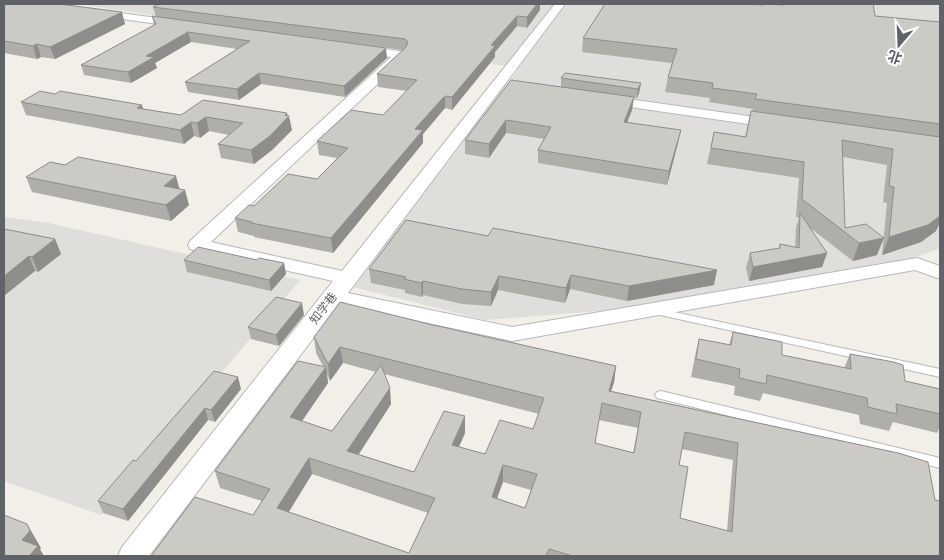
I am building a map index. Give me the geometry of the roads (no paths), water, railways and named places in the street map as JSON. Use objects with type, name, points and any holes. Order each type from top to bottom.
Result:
[{"type":"street","name":"知学巷","points":[[132,556],[347,278],[506,85],[514,60],[560,4]]},
{"type":"street","points":[[80,10],[196,26]]},
{"type":"street","points":[[342,47],[401,55],[198,245],[347,278]]},
{"type":"street","points":[[595,98],[792,126]]},
{"type":"street","points":[[333,296],[512,334],[917,264],[940,273]]},
{"type":"lane","points":[[650,309],[940,373]]},
{"type":"lane","points":[[661,395],[940,463]]}]
